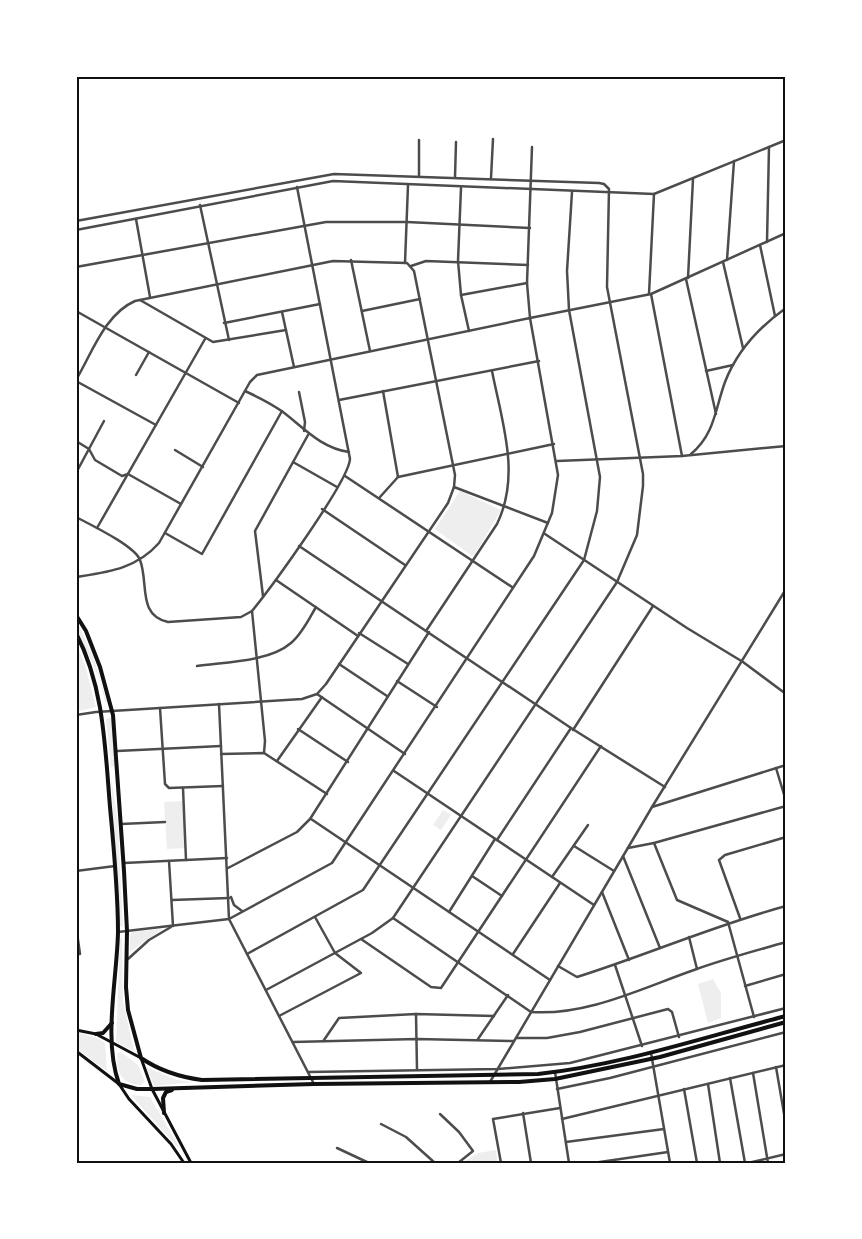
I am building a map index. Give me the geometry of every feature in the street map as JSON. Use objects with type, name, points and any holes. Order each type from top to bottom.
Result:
[{"type":"main road","points":[[76,615],[86,631],[100,667],[112,711],[117,752],[124,863],[128,1010],[141,1058],[152,1089],[191,1163]]},
{"type":"main road","points":[[76,633],[94,676],[102,712],[115,866],[118,932],[112,1041],[120,1084],[129,1099],[166,1138],[184,1163]]},
{"type":"main road","points":[[107,771],[118,770]]},
{"type":"main road","points":[[76,1030],[96,1034],[112,1041],[173,1074],[202,1080],[311,1077],[494,1076],[555,1072],[651,1051],[786,1016]]},
{"type":"main road","points":[[96,1034],[103,1033],[113,1021]]},
{"type":"main road","points":[[76,1051],[120,1084],[137,1089],[490,1082],[555,1079],[652,1058],[786,1022]]},
{"type":"main road","points":[[164,1113],[163,1098],[166,1092],[176,1088]]},
{"type":"street","points":[[491,178],[493,139]]},
{"type":"street","points":[[419,140],[419,176]]},
{"type":"street","points":[[76,230],[333,181],[461,188],[654,194],[786,140]]},
{"type":"street","points":[[455,177],[456,142]]},
{"type":"street","points":[[118,932],[229,919],[332,864],[437,707],[512,587],[534,556],[548,523],[558,486],[557,461],[530,318],[527,283],[532,190],[532,146]]},
{"type":"street","points":[[767,242],[769,147]]},
{"type":"street","points":[[727,260],[734,161]]},
{"type":"street","points":[[76,221],[324,176],[347,174],[599,183],[607,187],[609,193],[606,280],[608,302],[640,458],[643,486],[640,517],[633,547],[617,582],[393,918],[360,939],[266,990]]},
{"type":"street","points":[[693,179],[687,278],[716,414]]},
{"type":"street","points":[[405,263],[408,184]]},
{"type":"street","points":[[76,517],[130,549],[140,559],[148,608],[160,620],[184,622],[241,617],[252,612],[276,580],[345,475],[350,464],[297,187]]},
{"type":"street","points":[[461,188],[458,261],[461,295],[469,331]]},
{"type":"street","points":[[247,954],[363,890],[584,560],[597,511],[600,477],[569,310],[567,271],[572,192]]},
{"type":"street","points":[[654,194],[650,294],[682,456]]},
{"type":"street","points":[[200,205],[229,341]]},
{"type":"street","points":[[136,219],[150,297]]},
{"type":"street","points":[[76,267],[304,225],[344,221],[530,228]]},
{"type":"street","points":[[76,577],[116,571],[140,559],[155,547],[182,504],[245,391],[257,375],[650,294],[786,233]]},
{"type":"street","points":[[760,245],[775,316]]},
{"type":"street","points":[[156,425],[76,380],[118,311],[140,300],[312,265],[352,260],[405,263],[411,266],[426,261],[528,265]]},
{"type":"street","points":[[352,260],[370,351]]},
{"type":"street","points":[[723,262],[743,349]]},
{"type":"street","points":[[76,714],[306,699],[317,694],[406,565],[450,498],[454,487],[454,465],[420,299],[411,266]]},
{"type":"street","points":[[461,295],[527,283]]},
{"type":"street","points":[[362,312],[420,299]]},
{"type":"street","points":[[140,300],[205,339],[214,342],[286,330]]},
{"type":"street","points":[[224,324],[320,304]]},
{"type":"street","points":[[689,455],[707,437],[733,365],[743,349],[758,331],[786,308]]},
{"type":"street","points":[[76,311],[238,403]]},
{"type":"street","points":[[282,312],[294,367]]},
{"type":"street","points":[[97,528],[205,339]]},
{"type":"street","points":[[136,375],[149,352]]},
{"type":"street","points":[[339,400],[539,361]]},
{"type":"street","points":[[706,371],[733,365]]},
{"type":"street","points":[[228,868],[298,832],[310,819],[348,762],[387,696],[497,524],[505,507],[510,486],[508,454],[492,371]]},
{"type":"street","points":[[245,391],[282,411],[308,435],[338,450],[349,452]]},
{"type":"street","points":[[383,391],[398,477]]},
{"type":"street","points":[[299,392],[305,422],[304,431]]},
{"type":"street","points":[[165,533],[202,554],[282,411]]},
{"type":"street","points":[[76,472],[104,421]]},
{"type":"street","points":[[263,598],[255,531],[308,435]]},
{"type":"street","points":[[76,441],[90,449],[95,460],[122,476],[128,474],[182,504]]},
{"type":"street","points":[[380,497],[398,477],[554,444]]},
{"type":"street","points":[[557,461],[682,456],[786,446]]},
{"type":"street","points":[[175,450],[203,466]]},
{"type":"street","points":[[293,462],[337,487]]},
{"type":"street","points":[[345,475],[512,587]]},
{"type":"street","points":[[454,487],[548,523]]},
{"type":"street","points":[[322,509],[406,565]]},
{"type":"street","points":[[544,534],[653,606],[743,662],[786,694]]},
{"type":"street","points":[[298,546],[572,729],[665,787]]},
{"type":"street","points":[[276,580],[408,664]]},
{"type":"street","points":[[490,1082],[652,807],[743,662],[786,589]]},
{"type":"street","points":[[449,912],[653,606]]},
{"type":"street","points":[[197,666],[255,658],[292,642],[316,607]]},
{"type":"street","points":[[252,612],[255,658],[265,741],[264,753]]},
{"type":"street","points":[[339,664],[387,696]]},
{"type":"street","points":[[397,681],[437,707]]},
{"type":"street","points":[[317,694],[405,754]]},
{"type":"street","points":[[276,762],[322,697]]},
{"type":"street","points":[[219,704],[229,919],[314,1084]]},
{"type":"street","points":[[160,708],[165,784],[169,788],[223,786]]},
{"type":"street","points":[[298,729],[348,762]]},
{"type":"street","points":[[117,752],[221,746]]},
{"type":"street","points":[[360,939],[431,987],[440,988],[527,860],[601,746]]},
{"type":"street","points":[[221,754],[264,753],[327,794]]},
{"type":"street","points":[[652,807],[786,765]]},
{"type":"street","points":[[776,768],[786,801]]},
{"type":"street","points":[[394,772],[594,906]]},
{"type":"street","points":[[183,788],[186,860]]},
{"type":"street","points":[[628,848],[654,844],[786,806]]},
{"type":"street","points":[[310,819],[550,980]]},
{"type":"street","points":[[121,824],[165,822]]},
{"type":"street","points":[[552,878],[588,825]]},
{"type":"street","points":[[740,918],[719,860],[725,854],[786,837]]},
{"type":"street","points":[[654,844],[677,900],[728,922]]},
{"type":"street","points":[[574,846],[614,871]]},
{"type":"street","points":[[623,856],[660,948]]},
{"type":"street","points":[[124,863],[227,858]]},
{"type":"street","points":[[169,861],[173,926]]},
{"type":"street","points":[[76,871],[115,866]]},
{"type":"street","points":[[472,876],[502,896]]},
{"type":"street","points":[[513,954],[560,883]]},
{"type":"street","points":[[602,892],[628,960]]},
{"type":"street","points":[[229,893],[234,905],[242,912]]},
{"type":"street","points":[[172,900],[229,898]]},
{"type":"street","points":[[558,966],[577,977],[615,965],[728,922],[786,906]]},
{"type":"street","points":[[279,1016],[361,973],[335,953],[315,917]]},
{"type":"street","points":[[393,918],[532,1012],[554,1014],[625,995],[697,969],[786,942]]},
{"type":"street","points":[[728,922],[754,1017]]},
{"type":"street","points":[[76,926],[78,954]]},
{"type":"street","points":[[126,960],[149,940],[173,926]]},
{"type":"street","points":[[689,937],[697,969]]},
{"type":"street","points":[[615,965],[642,1046]]},
{"type":"street","points":[[746,986],[786,974]]},
{"type":"street","points":[[478,1039],[508,995]]},
{"type":"street","points":[[308,1072],[498,1068],[570,1063],[679,1037],[786,1008]]},
{"type":"street","points":[[293,1042],[417,1038],[515,1040],[546,1038],[669,1009],[673,1013],[679,1037]]},
{"type":"street","points":[[324,1040],[339,1018],[416,1014],[494,1016]]},
{"type":"street","points":[[416,1014],[417,1069]]},
{"type":"street","points":[[557,1089],[610,1078],[786,1032]]},
{"type":"street","points":[[651,1051],[670,1163]]},
{"type":"street","points":[[562,1119],[786,1065]]},
{"type":"street","points":[[776,1067],[786,1125]]},
{"type":"street","points":[[555,1072],[569,1163]]},
{"type":"street","points":[[753,1073],[768,1163]]},
{"type":"street","points":[[730,1078],[746,1163],[786,1154]]},
{"type":"street","points":[[708,1084],[720,1163]]},
{"type":"street","points":[[684,1089],[697,1163]]},
{"type":"street","points":[[500,1163],[493,1119],[560,1108]]},
{"type":"street","points":[[523,1113],[532,1163]]},
{"type":"street","points":[[440,1114],[459,1132],[473,1151],[460,1162]]},
{"type":"street","points":[[381,1124],[406,1137],[435,1163]]},
{"type":"street","points":[[566,1142],[664,1129]]},
{"type":"street","points":[[337,1148],[370,1163]]},
{"type":"street","points":[[593,1163],[668,1152]]},
{"type":"shaded area","points":[[460,491],[501,510],[472,556],[435,529]]},
{"type":"shaded area","points":[[76,620],[93,656],[107,702],[105,702],[100,680],[76,628]]},
{"type":"shaded area","points":[[76,643],[85,665],[96,707],[79,711],[76,696]]},
{"type":"shaded area","points":[[110,717],[112,720],[115,766],[111,767],[106,719]]},
{"type":"shaded area","points":[[111,776],[118,824],[123,927],[119,926]]},
{"type":"shaded area","points":[[183,801],[185,848],[167,849],[164,802]]},
{"type":"shaded area","points":[[443,810],[451,815],[441,830],[433,825]]},
{"type":"shaded area","points":[[161,929],[130,952],[130,935],[133,932]]},
{"type":"shaded area","points":[[122,937],[123,1001],[134,1051],[116,1042],[120,939]]},
{"type":"shaded area","points":[[713,979],[721,993],[721,1018],[708,1023],[698,984]]},
{"type":"shaded area","points":[[76,1032],[97,1038],[105,1043],[107,1071],[76,1048]]},
{"type":"shaded area","points":[[121,1052],[138,1065],[145,1082],[141,1085],[129,1082],[121,1076],[117,1053]]},
{"type":"shaded area","points":[[146,1067],[177,1080],[194,1082],[154,1086]]},
{"type":"shaded area","points":[[131,1095],[150,1097],[178,1148]]},
{"type":"shaded area","points":[[496,1150],[497,1163],[466,1163],[465,1161],[478,1153]]}]
